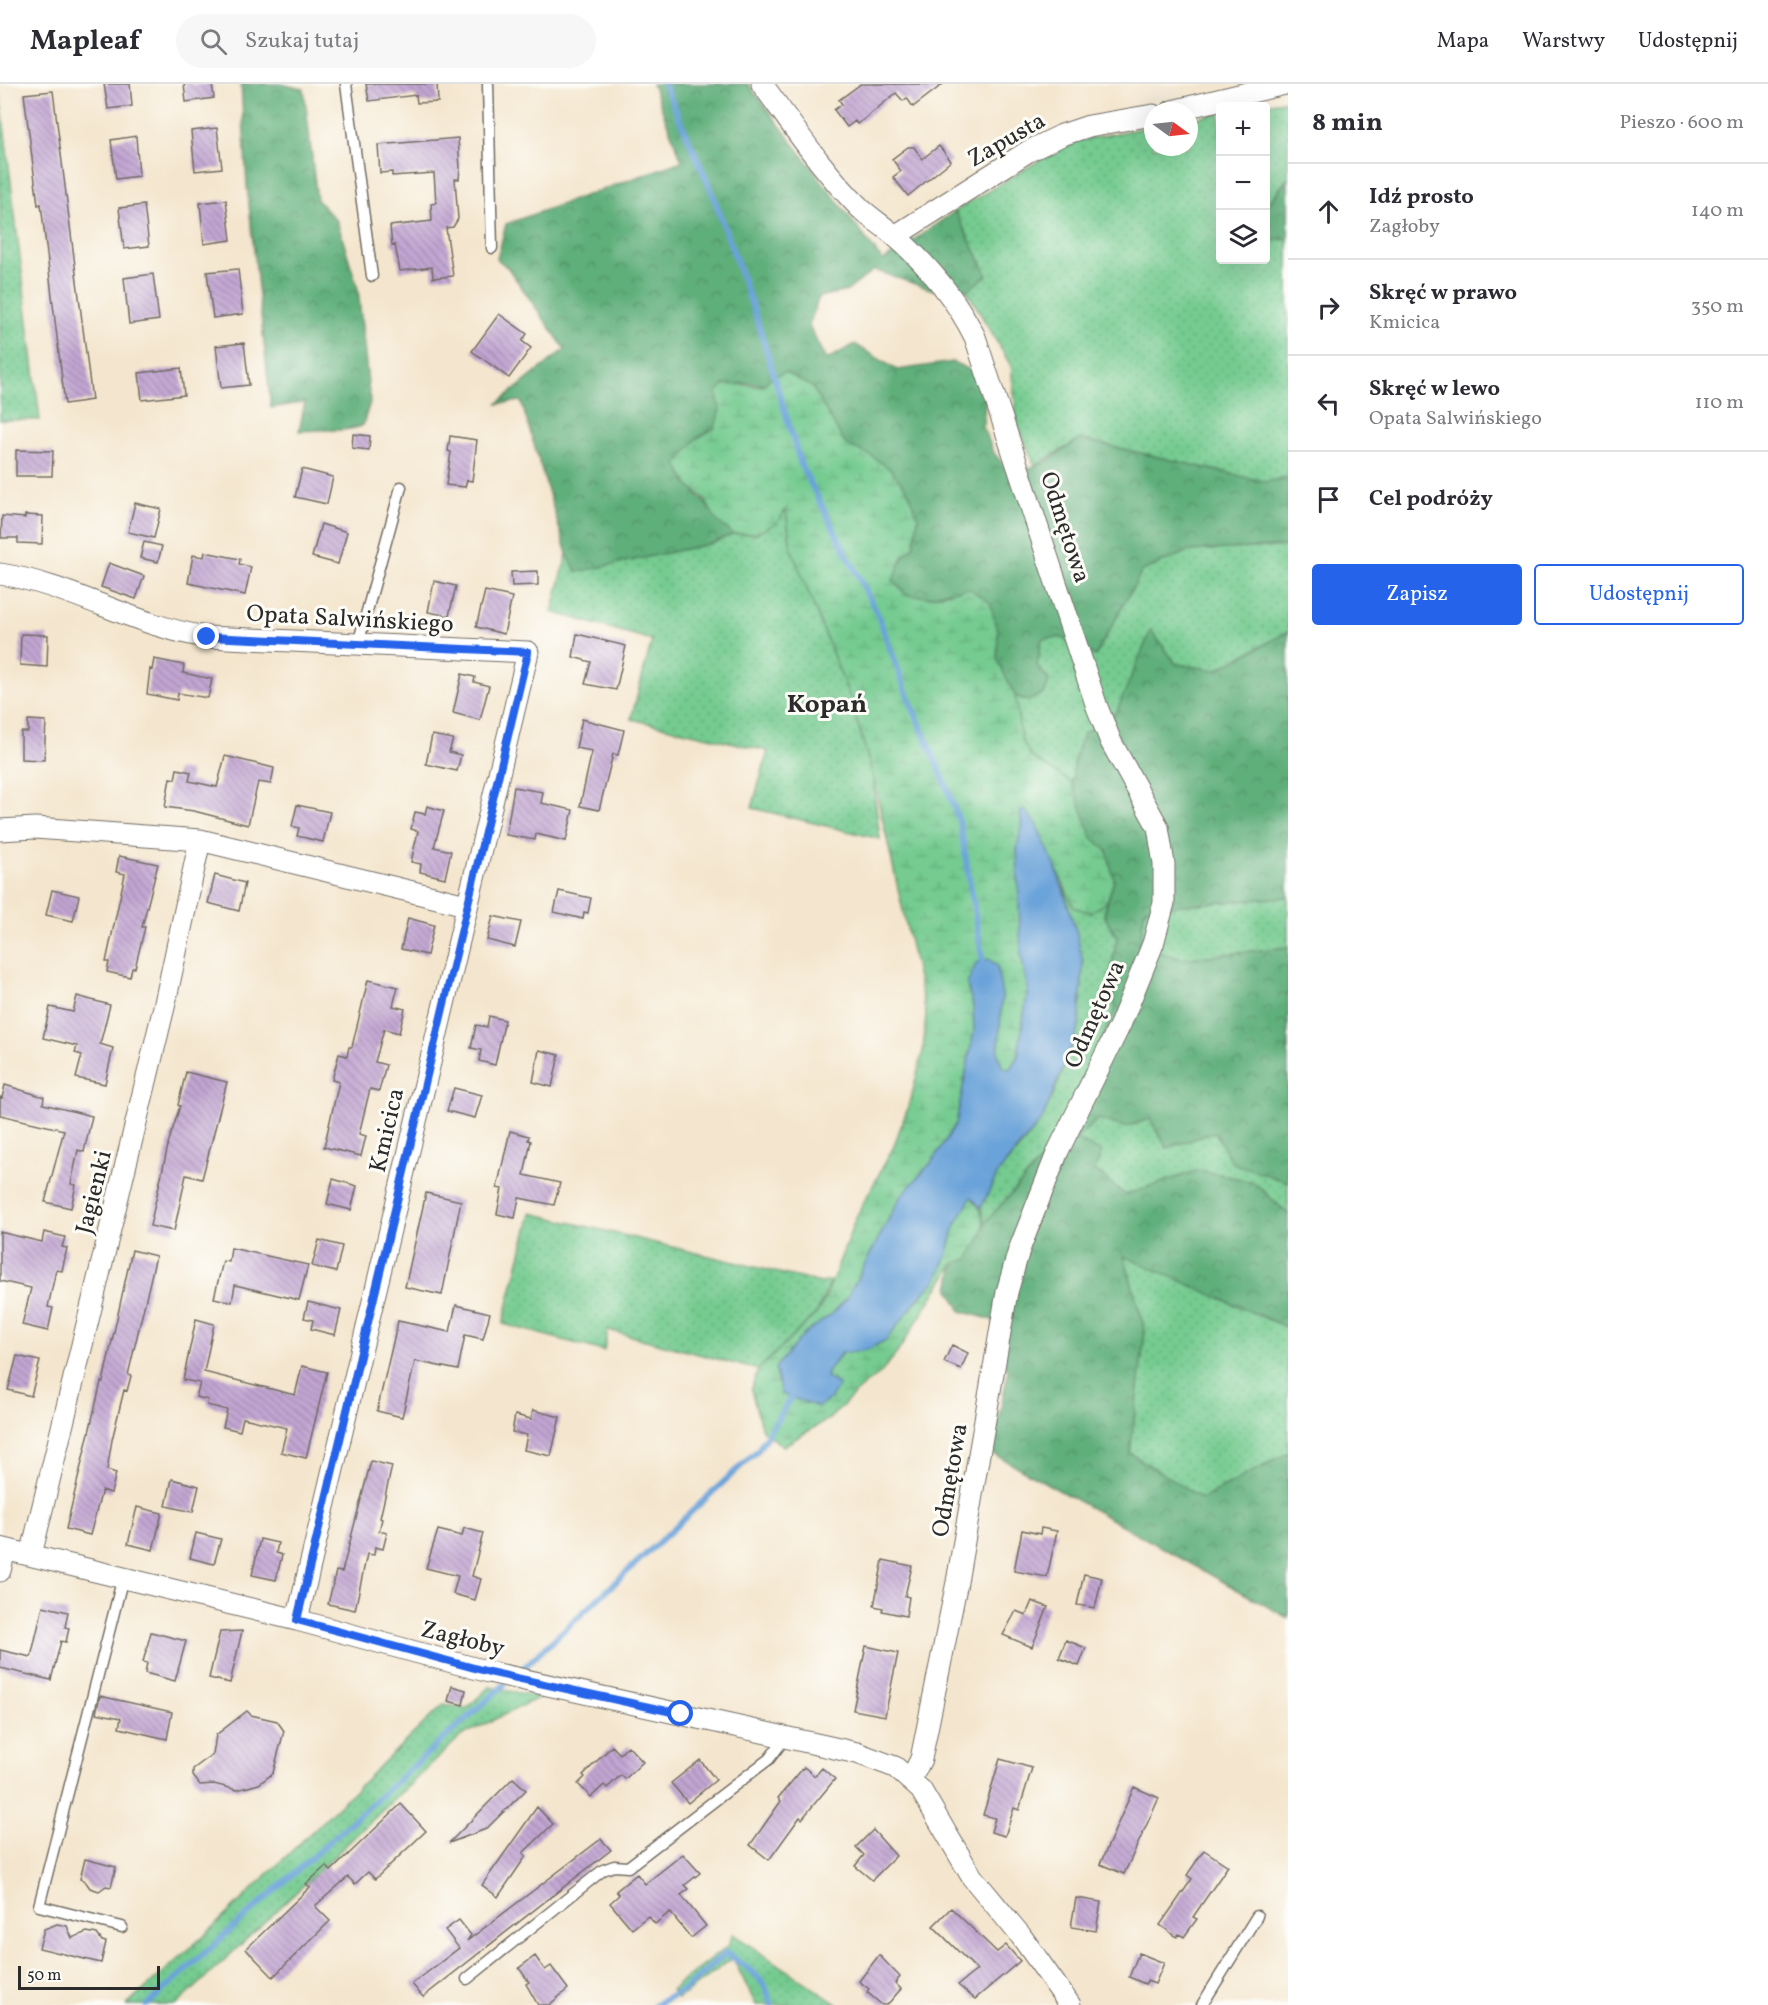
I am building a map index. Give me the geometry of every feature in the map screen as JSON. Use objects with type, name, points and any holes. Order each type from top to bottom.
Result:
[{"type":"street","name":"Odmętowa","points":[[762,84],[830,176],[861,209],[896,236],[947,288],[975,337],[1097,706],[1111,742],[1158,827],[1164,864],[1164,903],[1153,944],[1120,1025],[1058,1151],[1019,1250],[1010,1281],[955,1593],[921,1759],[911,1779]]},
{"type":"street","points":[[1198,105],[1285,84]]},
{"type":"street","name":"Zapusta","points":[[896,236],[1027,152],[1062,135],[1089,126],[1144,116]]},
{"type":"street","name":"Opata Salwińskiego","points":[[0,574],[42,582],[77,593],[152,625],[180,633],[207,637],[528,652]]},
{"type":"street","name":"Kmicica","points":[[297,1620],[466,904],[528,652]]},
{"type":"street","points":[[0,830],[35,828],[200,840],[466,904]]},
{"type":"street","name":"Jagienki","points":[[31,1555],[165,1003],[200,840]]},
{"type":"street","points":[[0,1571],[3,1548]]},
{"type":"street","name":"Zagłoby","points":[[3,1548],[297,1620],[489,1672],[875,1758],[895,1767],[911,1779]]},
{"type":"street","points":[[911,1779],[931,1804],[953,1848],[972,1877],[1021,1936],[1070,2005]]},
{"type":"lane","points":[[346,84],[372,276]]},
{"type":"lane","points":[[488,84],[492,248]]},
{"type":"lane","points":[[358,644],[401,487]]},
{"type":"lane","points":[[122,1927],[39,1906],[123,1577]]},
{"type":"lane","points":[[466,1979],[603,1870],[614,1866],[628,1867],[769,1759],[783,1736]]},
{"type":"lane","points":[[1202,2005],[1257,1916]]},
{"type":"green space","points":[[241,84],[281,84],[304,89],[317,200],[337,221],[358,289],[370,402],[363,425],[341,430],[299,431],[305,402],[271,408],[247,186]]},
{"type":"green space","points":[[652,84],[748,84],[883,261],[955,211],[987,275],[967,291],[953,283],[933,290],[874,270],[847,291],[819,297],[809,326],[826,360],[855,344],[897,370],[953,362],[977,373],[986,392],[983,427],[994,453],[1012,474],[1044,463],[1080,439],[1266,482],[1288,477],[1288,546],[1188,551],[1142,571],[1095,656],[1061,637],[1042,639],[1037,666],[1049,680],[1045,693],[1028,701],[1015,696],[997,659],[998,631],[948,591],[929,597],[906,595],[893,580],[903,557],[914,546],[918,518],[908,492],[891,470],[871,456],[845,444],[812,387],[742,383],[718,392],[720,410],[715,428],[696,439],[688,485],[733,534],[713,543],[577,572],[567,554],[521,401],[497,404],[565,349],[508,268],[497,259],[506,224],[682,161]]},
{"type":"green space","points":[[0,93],[40,420],[0,420]]},
{"type":"green space","points":[[1288,100],[1288,177],[1270,202],[1270,156],[1270,103]]},
{"type":"green space","points":[[1216,114],[1216,264],[1270,264],[1270,241],[1288,239],[1288,477],[1266,482],[1080,439],[1035,466],[1017,423],[1011,366],[967,291],[987,274],[955,211],[1070,142],[1144,128],[1144,156],[1198,156],[1198,117]]},
{"type":"green space","points":[[1288,179],[1288,239],[1270,241],[1270,202]]},
{"type":"green space","points":[[785,372],[812,387],[845,444],[871,456],[891,470],[908,491],[918,518],[914,546],[903,557],[893,580],[906,595],[929,597],[968,588],[990,603],[998,631],[997,659],[1015,696],[1021,738],[1031,757],[1072,783],[1092,838],[1107,851],[1114,880],[1107,901],[1090,913],[1074,907],[1046,847],[1022,828],[1017,847],[1021,955],[1028,989],[1018,1056],[1010,1069],[1003,1068],[998,1055],[1002,996],[967,984],[973,1005],[974,1031],[956,1124],[932,1162],[901,1196],[847,1298],[832,1314],[803,1335],[776,1368],[839,1385],[826,1377],[828,1370],[842,1353],[867,1350],[886,1340],[936,1280],[947,1255],[955,1226],[971,1196],[982,1213],[982,1234],[968,1259],[954,1263],[897,1353],[879,1375],[864,1385],[829,1419],[783,1446],[762,1430],[751,1390],[758,1370],[817,1313],[826,1297],[857,1215],[893,1148],[910,1102],[923,1051],[926,1014],[872,772],[851,700],[791,548],[786,510],[777,523],[755,534],[733,534],[716,520],[704,498],[688,485],[677,464],[696,439],[715,428],[720,410],[717,392],[725,384],[763,386],[769,379]]},
{"type":"green space","points":[[786,509],[791,548],[851,700],[872,772],[880,839],[752,808],[768,751],[631,719],[652,640],[552,612],[567,554],[577,572],[713,543],[733,534],[755,534]]},
{"type":"green space","points":[[1288,546],[1288,632],[1216,670],[1176,664],[1151,631],[1116,713],[1084,733],[1075,757],[1072,783],[1031,757],[1021,738],[1015,696],[1028,701],[1042,638],[1061,637],[1096,655],[1142,571],[1188,551]]},
{"type":"green space","points":[[1151,630],[1176,664],[1216,670],[1288,632],[1288,897],[1145,908],[1139,947],[1182,959],[1288,947],[1288,1182],[1232,1163],[1215,1132],[1167,1148],[1150,1119],[1125,1127],[1098,1119],[1076,1139],[1102,1152],[1095,1170],[1125,1195],[1199,1170],[1253,1182],[1288,1214],[1288,1328],[1124,1256],[1145,1331],[1130,1453],[1202,1499],[1288,1453],[1288,1618],[992,1453],[1008,1372],[993,1320],[961,1311],[949,1289],[954,1263],[981,1238],[985,1223],[1052,1148],[1116,1007],[1109,982],[1117,937],[1104,915],[1114,880],[1107,851],[1092,838],[1072,783],[1075,757],[1084,733],[1116,713]]},
{"type":"green space","points":[[1063,885],[1074,907],[1090,913],[1107,901],[1104,915],[1117,937],[1109,982],[1116,1007],[1052,1148],[985,1223],[981,1208],[998,1173],[1024,1143],[1053,1096],[1079,1027],[1083,962]]},
{"type":"green space","points":[[1288,897],[1288,947],[1182,959],[1139,947],[1145,908]]},
{"type":"green space","points":[[1098,1119],[1125,1127],[1150,1119],[1167,1148],[1215,1132],[1233,1163],[1288,1182],[1288,1214],[1253,1182],[1199,1170],[1125,1195],[1095,1170],[1076,1139]]},
{"type":"green space","points":[[531,1213],[821,1283],[831,1281],[817,1312],[758,1370],[608,1330],[604,1351],[503,1324]]},
{"type":"green space","points":[[1124,1255],[1288,1328],[1288,1453],[1202,1499],[1130,1453],[1145,1331]]},
{"type":"green space","points":[[489,1687],[540,1697],[461,1736],[177,2005],[127,2005],[208,1932],[444,1704],[466,1709]]},
{"type":"green space","points":[[733,1934],[838,2005],[756,2005],[733,1958],[678,1999],[671,1990],[728,1946]]},
{"type":"water","points":[[1020,811],[1026,811],[1036,824],[1055,865],[1076,930],[1083,962],[1079,1027],[1043,1118],[998,1173],[981,1208],[971,1197],[955,1226],[947,1255],[936,1280],[886,1340],[867,1350],[842,1353],[828,1370],[826,1377],[839,1385],[831,1398],[818,1407],[781,1394],[775,1368],[803,1335],[832,1314],[847,1298],[901,1196],[932,1162],[956,1124],[974,1031],[973,1005],[967,984],[976,963],[989,959],[997,966],[1002,996],[998,1055],[1003,1068],[1010,1069],[1018,1056],[1028,989],[1021,955],[1017,847],[1022,828]]},
{"type":"building","points":[[104,84],[130,84],[132,106],[108,109]]},
{"type":"building","points":[[184,84],[212,84],[214,98],[186,102]]},
{"type":"building","points":[[366,84],[437,84],[438,102],[417,103],[416,95],[369,101]]},
{"type":"building","points":[[861,84],[943,84],[913,107],[907,98],[903,101],[896,93],[863,120],[857,124],[855,121],[847,127],[834,110],[842,104],[839,100]]},
{"type":"building","points":[[53,91],[92,400],[65,404],[41,204],[38,205],[24,94]]},
{"type":"building","points":[[217,128],[222,168],[195,171],[191,131]]},
{"type":"building","points":[[136,136],[139,176],[116,179],[111,140]]},
{"type":"building","points":[[458,138],[460,168],[459,179],[455,179],[458,219],[453,227],[446,228],[453,276],[433,278],[432,267],[400,271],[395,245],[392,246],[390,226],[432,221],[431,204],[436,203],[434,173],[392,176],[392,172],[380,173],[378,145]]},
{"type":"building","points":[[939,146],[951,161],[908,196],[893,177],[901,171],[892,159],[908,147],[914,147],[922,159]]},
{"type":"building","points":[[226,200],[231,240],[204,244],[200,203]]},
{"type":"building","points":[[144,205],[149,246],[124,249],[119,208]]},
{"type":"building","points":[[238,269],[243,314],[213,318],[207,272]]},
{"type":"building","points":[[153,274],[159,320],[129,324],[124,278]]},
{"type":"building","points":[[499,314],[527,334],[522,341],[531,348],[509,378],[472,351]]},
{"type":"building","points":[[244,343],[249,385],[221,388],[216,346]]},
{"type":"building","points":[[181,368],[184,395],[142,400],[139,373]]},
{"type":"building","points":[[353,434],[370,436],[369,450],[352,448]]},
{"type":"building","points":[[450,436],[477,440],[472,481],[467,480],[465,487],[446,485],[451,452],[448,451]]},
{"type":"building","points":[[16,450],[53,451],[52,476],[16,476]]},
{"type":"building","points":[[302,469],[333,477],[327,504],[295,497]]},
{"type":"building","points":[[135,503],[161,509],[154,538],[128,532]]},
{"type":"building","points":[[25,515],[43,516],[42,544],[18,543],[18,538],[1,538],[2,516],[25,518]]},
{"type":"building","points":[[321,524],[347,532],[338,564],[312,557]]},
{"type":"building","points":[[144,542],[162,546],[158,562],[140,558]]},
{"type":"building","points":[[205,552],[240,559],[239,564],[251,567],[245,595],[188,583],[193,555],[204,557]]},
{"type":"building","points":[[109,563],[144,576],[136,599],[101,587]]},
{"type":"building","points":[[538,571],[538,585],[512,586],[511,572]]},
{"type":"building","points":[[434,581],[456,586],[449,616],[428,612]]},
{"type":"building","points":[[485,591],[512,597],[504,634],[476,627]]},
{"type":"building","points":[[21,634],[48,635],[47,667],[20,665]]},
{"type":"building","points":[[577,634],[626,646],[616,690],[585,684],[591,662],[573,657]]},
{"type":"building","points":[[154,659],[184,665],[183,673],[212,679],[208,698],[178,693],[177,700],[147,694],[150,669],[152,670]]},
{"type":"building","points":[[462,674],[475,677],[474,682],[489,686],[480,720],[453,713]]},
{"type":"building","points":[[582,719],[624,730],[618,755],[613,754],[599,810],[580,806],[592,751],[576,748]]},
{"type":"building","points":[[28,720],[46,721],[44,760],[21,759],[21,732],[28,732]]},
{"type":"building","points":[[432,735],[453,739],[449,752],[461,755],[457,771],[426,764]]},
{"type":"building","points":[[225,756],[274,768],[271,784],[258,782],[248,825],[194,811],[165,807],[170,778],[175,779],[177,769],[191,772],[189,781],[217,787]]},
{"type":"building","points":[[514,787],[543,792],[541,803],[573,810],[566,841],[536,834],[535,840],[506,835]]},
{"type":"building","points":[[297,805],[330,812],[323,842],[297,836],[299,828],[292,826]]},
{"type":"building","points":[[427,806],[444,811],[434,847],[451,851],[445,878],[420,872],[421,864],[411,862],[418,831],[411,829],[415,812],[425,814]]},
{"type":"building","points":[[119,856],[158,864],[142,927],[145,927],[135,968],[132,968],[130,977],[107,972],[109,962],[106,962],[125,874],[116,872]]},
{"type":"building","points":[[215,875],[245,883],[239,911],[208,903]]},
{"type":"building","points":[[52,890],[79,896],[73,921],[46,915]]},
{"type":"building","points":[[559,891],[591,898],[588,913],[584,912],[583,919],[554,912]]},
{"type":"building","points":[[493,916],[521,922],[515,947],[487,940]]},
{"type":"building","points":[[408,918],[434,925],[427,955],[401,949]]},
{"type":"building","points":[[368,980],[398,987],[393,1006],[405,1009],[399,1033],[384,1029],[375,1062],[386,1065],[379,1091],[370,1089],[359,1134],[366,1136],[361,1156],[324,1147],[339,1082],[332,1080],[339,1054],[347,1056],[349,1047],[352,1047]]},
{"type":"building","points":[[77,996],[110,1005],[100,1044],[113,1048],[105,1084],[76,1078],[82,1055],[75,1053],[77,1046],[43,1038],[50,1007],[73,1012]]},
{"type":"building","points":[[489,1016],[505,1020],[495,1065],[479,1061],[481,1050],[471,1048],[476,1025],[487,1027]]},
{"type":"building","points":[[539,1050],[559,1055],[552,1087],[533,1082]]},
{"type":"building","points":[[186,1072],[227,1082],[202,1179],[186,1175],[174,1231],[150,1226],[169,1141],[180,1106],[178,1105]]},
{"type":"building","points":[[5,1085],[44,1097],[43,1104],[92,1116],[84,1152],[78,1150],[71,1184],[76,1185],[71,1208],[45,1202],[64,1130],[0,1115],[0,1097],[2,1098]]},
{"type":"building","points":[[454,1088],[482,1095],[475,1118],[447,1111]]},
{"type":"building","points":[[510,1131],[529,1136],[528,1140],[531,1141],[524,1175],[560,1183],[554,1205],[519,1198],[515,1218],[497,1214],[502,1189],[497,1188]]},
{"type":"building","points":[[333,1179],[357,1186],[351,1210],[327,1204]]},
{"type":"building","points":[[426,1193],[461,1201],[442,1295],[405,1287]]},
{"type":"building","points":[[0,1232],[42,1242],[44,1232],[65,1237],[62,1247],[67,1248],[62,1271],[56,1270],[48,1307],[53,1308],[48,1331],[22,1325],[31,1288],[0,1281]]},
{"type":"building","points":[[319,1240],[342,1246],[336,1272],[312,1266]]},
{"type":"building","points":[[231,1248],[308,1265],[299,1300],[235,1285],[232,1302],[214,1298],[223,1261],[229,1262]]},
{"type":"building","points":[[132,1250],[156,1256],[128,1375],[131,1376],[127,1391],[124,1390],[112,1440],[107,1470],[116,1473],[111,1493],[102,1490],[90,1535],[66,1529],[101,1382],[103,1382]]},
{"type":"building","points":[[308,1302],[341,1310],[335,1335],[311,1329],[313,1320],[304,1318]]},
{"type":"building","points":[[456,1305],[490,1313],[483,1339],[465,1335],[458,1370],[415,1361],[402,1417],[377,1411],[398,1321],[450,1332]]},
{"type":"building","points":[[196,1319],[214,1324],[204,1372],[295,1395],[302,1366],[327,1372],[306,1458],[281,1452],[287,1428],[243,1418],[240,1431],[223,1427],[227,1410],[207,1405],[208,1400],[196,1397],[200,1383],[183,1380]]},
{"type":"building","points":[[952,1345],[968,1353],[961,1369],[944,1362]]},
{"type":"building","points":[[17,1356],[40,1361],[31,1396],[8,1390]]},
{"type":"building","points":[[533,1410],[560,1417],[551,1456],[524,1450],[527,1435],[512,1432],[515,1415],[531,1419]]},
{"type":"building","points":[[371,1461],[392,1466],[379,1531],[387,1533],[383,1549],[375,1547],[374,1555],[367,1554],[355,1610],[328,1604],[336,1571],[342,1572]]},
{"type":"building","points":[[172,1479],[199,1486],[193,1512],[166,1506]]},
{"type":"building","points":[[137,1507],[162,1513],[153,1550],[128,1544]]},
{"type":"building","points":[[464,1528],[483,1533],[472,1576],[481,1579],[475,1600],[453,1594],[458,1576],[426,1568],[438,1530],[462,1536]]},
{"type":"building","points":[[1041,1528],[1057,1531],[1047,1577],[1014,1571],[1022,1530],[1040,1534]]},
{"type":"building","points":[[196,1533],[221,1539],[214,1564],[190,1558]]},
{"type":"building","points":[[260,1539],[278,1543],[276,1553],[282,1555],[276,1580],[252,1575]]},
{"type":"building","points":[[883,1560],[912,1566],[905,1596],[909,1597],[906,1616],[882,1611],[883,1608],[874,1606]]},
{"type":"building","points":[[1084,1574],[1102,1578],[1095,1608],[1077,1605]]},
{"type":"building","points":[[1032,1601],[1048,1607],[1032,1647],[1003,1635],[1016,1611],[1026,1615]]},
{"type":"building","points":[[43,1606],[68,1612],[65,1627],[69,1628],[66,1642],[61,1641],[51,1680],[0,1668],[0,1650],[31,1657]]},
{"type":"building","points":[[242,1631],[230,1683],[209,1678],[220,1632]]},
{"type":"building","points":[[151,1632],[186,1641],[175,1681],[145,1673],[147,1663],[143,1662]]},
{"type":"building","points":[[1066,1640],[1086,1648],[1079,1666],[1059,1658]]},
{"type":"building","points":[[866,1646],[898,1653],[885,1716],[853,1710]]},
{"type":"building","points":[[452,1686],[466,1690],[463,1705],[448,1701]]},
{"type":"building","points":[[100,1696],[172,1712],[167,1739],[119,1728],[121,1718],[96,1713]]},
{"type":"building","points":[[247,1711],[251,1715],[277,1721],[284,1731],[273,1773],[259,1784],[237,1790],[214,1784],[200,1785],[193,1776],[193,1769],[213,1754],[216,1735]]},
{"type":"building","points":[[612,1746],[620,1754],[628,1746],[643,1762],[625,1779],[621,1775],[607,1788],[604,1785],[591,1797],[578,1784],[585,1777],[583,1775]]},
{"type":"building","points":[[1000,1759],[1032,1768],[1019,1810],[1014,1808],[1005,1836],[991,1832],[995,1818],[983,1815]]},
{"type":"building","points":[[700,1760],[716,1780],[688,1803],[671,1783]]},
{"type":"building","points":[[804,1767],[815,1776],[822,1768],[835,1779],[802,1819],[800,1817],[769,1860],[750,1845],[781,1801],[778,1798]]},
{"type":"building","points":[[513,1778],[526,1790],[486,1829],[449,1843]]},
{"type":"building","points":[[1134,1787],[1159,1798],[1124,1874],[1100,1864]]},
{"type":"building","points":[[401,1804],[426,1831],[375,1879],[368,1872],[355,1884],[348,1877],[315,1906],[330,1921],[273,1977],[246,1949],[310,1887],[306,1884],[326,1866],[331,1871]]},
{"type":"building","points":[[537,1807],[553,1824],[523,1853],[526,1856],[498,1897],[482,1885]]},
{"type":"building","points":[[873,1830],[896,1856],[872,1880],[855,1866],[864,1855],[856,1847]]},
{"type":"building","points":[[601,1839],[611,1850],[423,1997],[412,1984],[459,1948],[445,1930],[459,1920],[471,1935],[467,1941]]},
{"type":"building","points":[[1204,1850],[1228,1866],[1193,1917],[1197,1919],[1184,1937],[1179,1934],[1177,1937],[1160,1925],[1192,1879],[1187,1875]]},
{"type":"building","points":[[683,1854],[700,1873],[685,1885],[689,1889],[681,1895],[706,1926],[691,1938],[670,1912],[655,1924],[648,1916],[632,1929],[610,1903],[619,1895],[616,1891],[637,1874],[645,1884]]},
{"type":"building","points":[[85,1859],[116,1867],[111,1887],[106,1886],[99,1891],[90,1888],[85,1881],[80,1879]]},
{"type":"building","points":[[1076,1898],[1101,1902],[1096,1931],[1071,1927]]},
{"type":"building","points":[[951,1908],[997,1952],[1006,1945],[1020,1961],[975,1999],[958,1985],[977,1970],[933,1926]]},
{"type":"building","points":[[57,1924],[67,1926],[72,1938],[87,1932],[97,1934],[102,1941],[106,1942],[101,1963],[39,1948],[44,1929]]},
{"type":"building","points":[[1139,1953],[1164,1963],[1155,1984],[1147,1981],[1145,1984],[1129,1977]]},
{"type":"building","points":[[879,1955],[900,1977],[895,1983],[901,1989],[887,2005],[882,2005],[867,1992],[869,1989],[859,1981]]},
{"type":"building","points":[[535,1956],[545,1970],[551,1966],[568,1989],[549,2005],[538,2005],[526,1984],[529,1982],[519,1968]]},
{"type":"waterway","points":[[664,84],[712,192],[757,320],[801,465],[877,613],[909,699],[946,785],[960,824],[984,968]]},
{"type":"waterway","points":[[519,1672],[758,1450],[795,1391]]},
{"type":"waterway","points":[[147,2005],[504,1685]]},
{"type":"waterway","points":[[654,2005],[684,1990],[726,1953],[755,1974],[765,1987],[772,2005]]},
{"type":"district","name":"Kopań","points":[[827,703]]},
{"type":"route","points":[[207,637],[528,652],[466,904],[297,1620],[489,1672],[681,1714]]}]
